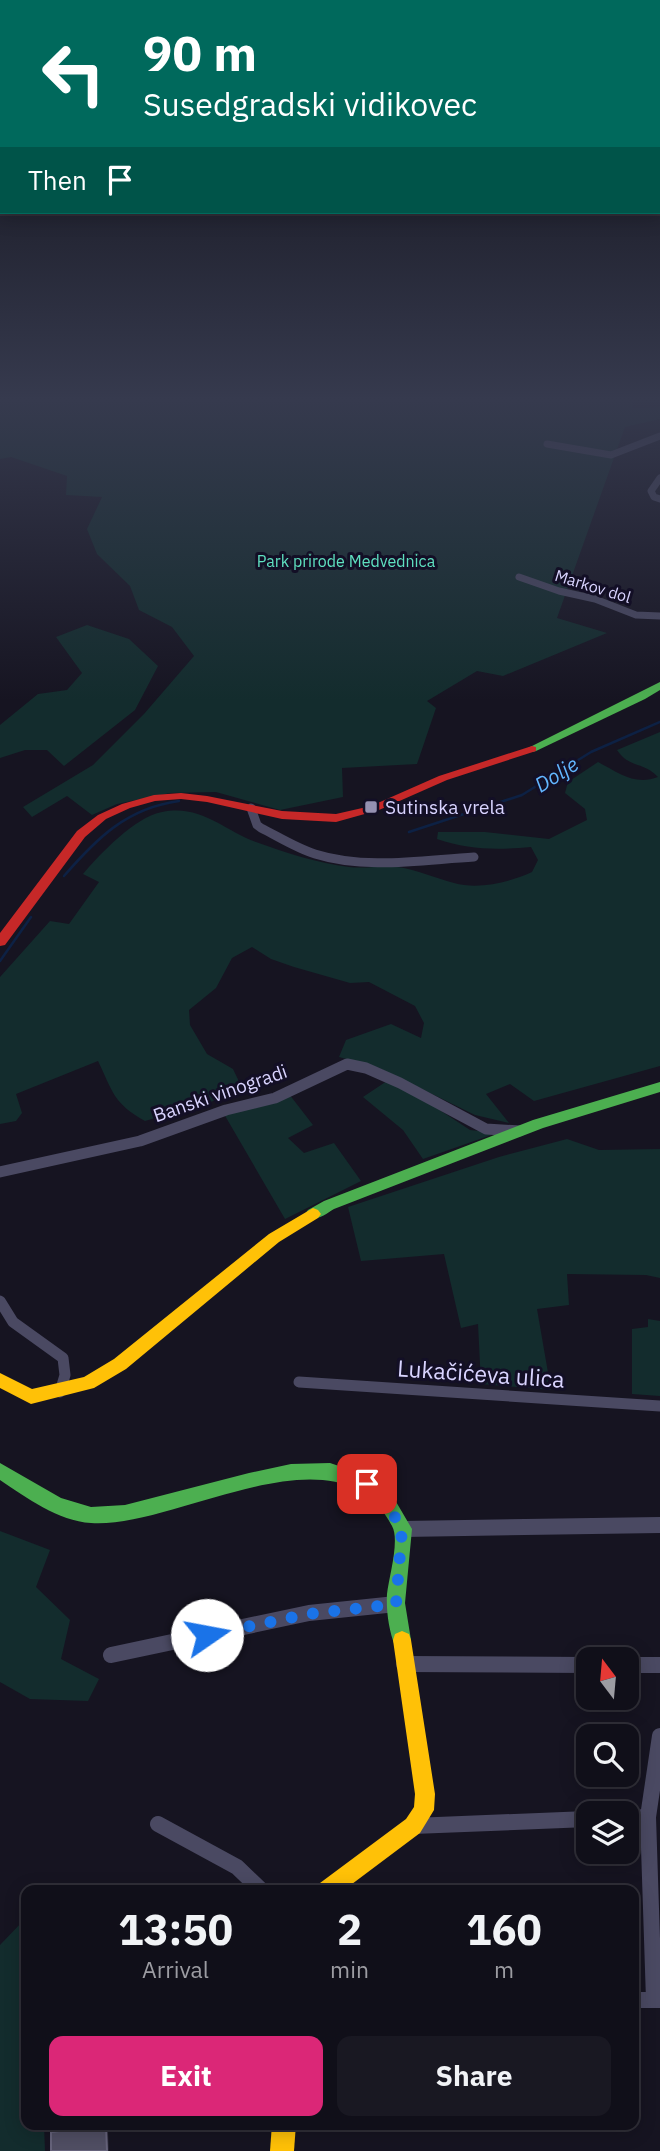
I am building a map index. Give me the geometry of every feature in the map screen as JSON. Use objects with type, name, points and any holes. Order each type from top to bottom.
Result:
[{"type":"street","name":"Markov dol","points":[[519,577],[559,591],[595,599],[636,615],[660,616]]},
{"type":"street","points":[[0,942],[77,838],[90,825],[143,800],[173,795],[198,796],[315,819],[368,811],[433,782],[523,752],[660,685]]},
{"type":"street","points":[[251,808],[257,825],[261,828],[328,858],[363,860],[474,857]]},
{"type":"street","name":"Banski vinogradi","points":[[0,1172],[140,1141],[226,1110],[275,1098],[346,1064],[366,1068],[400,1083],[486,1129],[520,1131]]},
{"type":"street","name":"Banski vinogradi","points":[[0,1380],[31,1397],[88,1383],[120,1364],[274,1238],[329,1205],[520,1131],[660,1087]]},
{"type":"street","points":[[0,1301],[13,1322],[63,1358],[65,1375],[60,1392]]},
{"type":"street","name":"Lukačićeva ulica","points":[[299,1382],[660,1406]]},
{"type":"street","points":[[0,1471],[52,1503],[90,1516],[131,1514],[284,1473],[316,1469],[347,1475],[367,1484],[384,1499],[402,1529],[396,1604],[425,1794],[424,1810],[413,1826],[334,1885]]},
{"type":"street","points":[[402,1529],[660,1525]]},
{"type":"street","points":[[111,1655],[309,1614],[396,1604]]},
{"type":"street","points":[[404,1664],[576,1665]]},
{"type":"street","points":[[639,1665],[660,1665]]},
{"type":"street","points":[[639,2000],[657,2000],[649,1817],[660,1736]]},
{"type":"street","points":[[639,1817],[649,1817]]},
{"type":"street","points":[[413,1826],[576,1819]]},
{"type":"street","points":[[158,1824],[237,1867],[256,1885]]},
{"type":"street","points":[[282,2151],[284,2130]]},
{"type":"green space","name":"Park prirode Medvednica","points":[[100,500],[599,500],[557,618],[607,633],[503,676],[477,671],[427,701],[436,708],[417,764],[342,768],[343,797],[280,810],[216,792],[170,793],[117,804],[92,815],[67,796],[32,817],[23,807],[93,765],[144,714],[194,656],[172,627],[139,610],[130,586],[97,554],[87,529]]},
{"type":"green space","points":[[87,625],[129,639],[158,666],[135,710],[64,766],[47,750],[25,750],[0,758],[0,725],[38,694],[67,690],[82,673],[56,637]]},
{"type":"green space","points":[[660,732],[660,1066],[534,1101],[510,1084],[486,1094],[509,1123],[475,1115],[379,1068],[339,1057],[346,1040],[391,1024],[421,1038],[424,1023],[415,1006],[369,982],[350,983],[294,967],[271,959],[252,947],[232,958],[216,988],[189,1010],[190,1025],[207,1054],[233,1069],[244,1092],[145,1121],[120,1102],[98,1061],[16,1094],[22,1113],[16,1121],[0,1124],[0,977],[50,921],[69,924],[99,882],[83,874],[108,847],[141,821],[162,812],[189,812],[256,842],[314,860],[355,867],[398,867],[464,885],[494,884],[532,872],[538,860],[531,847],[472,847],[437,839],[438,832],[485,832],[549,839],[587,820],[585,809],[565,793],[568,782],[598,762],[634,779],[658,777],[627,760],[617,750]]},
{"type":"green space","points":[[387,1081],[426,1101],[470,1130],[497,1133],[423,1159],[403,1130],[363,1097]]},
{"type":"green space","points":[[289,1094],[313,1125],[288,1138],[304,1153],[334,1143],[361,1181],[285,1219],[224,1114]]},
{"type":"green space","points":[[567,1139],[599,1150],[660,1149],[660,1278],[646,1275],[567,1274],[569,1305],[537,1309],[551,1390],[481,1384],[478,1324],[461,1328],[444,1254],[361,1261],[348,1207],[499,1157]]},
{"type":"green space","points":[[648,1319],[660,1321],[660,1396],[632,1394],[632,1329],[648,1327]]},
{"type":"green space","points":[[0,1531],[50,1550],[36,1587],[70,1620],[61,1659],[99,1679],[88,1701],[30,1699],[0,1682]]},
{"type":"green space","points":[[21,1923],[21,2130],[44,2130],[45,2151],[0,2151],[0,1945]]},
{"type":"building","points":[[106,2130],[107,2151],[51,2151],[51,2132]]},
{"type":"waterway","name":"Dolje","points":[[409,832],[522,795],[591,752],[660,722]]},
{"type":"waterway","name":"Dolje","points":[[64,876],[114,827],[144,810],[179,801]]},
{"type":"waterway","name":"Dolje","points":[[0,961],[31,917]]},
{"type":"traffic: fast","points":[[532,749],[641,697],[660,685]]},
{"type":"traffic: fast","points":[[313,1214],[329,1205],[538,1124],[660,1087]]},
{"type":"traffic: fast","points":[[0,1471],[55,1504],[91,1515],[125,1514],[249,1480],[291,1472],[330,1471],[363,1481],[389,1506],[403,1529],[396,1603],[402,1640]]},
{"type":"traffic: slow","points":[[0,1380],[31,1397],[88,1383],[120,1364],[274,1238],[313,1214]]},
{"type":"traffic: slow","points":[[334,1885],[413,1826],[424,1810],[425,1794],[402,1640]]},
{"type":"traffic: slow","points":[[282,2151],[284,2130]]},
{"type":"traffic: jam","points":[[0,942],[81,834],[102,817],[126,806],[154,798],[181,796],[282,815],[336,818],[375,808],[443,778],[532,749]]},
{"type":"place","name":"Sutinska vrela","points":[[371,807]]},
{"type":"route","points":[[207,1635],[309,1614],[396,1604],[402,1529],[384,1499],[367,1484]]}]
